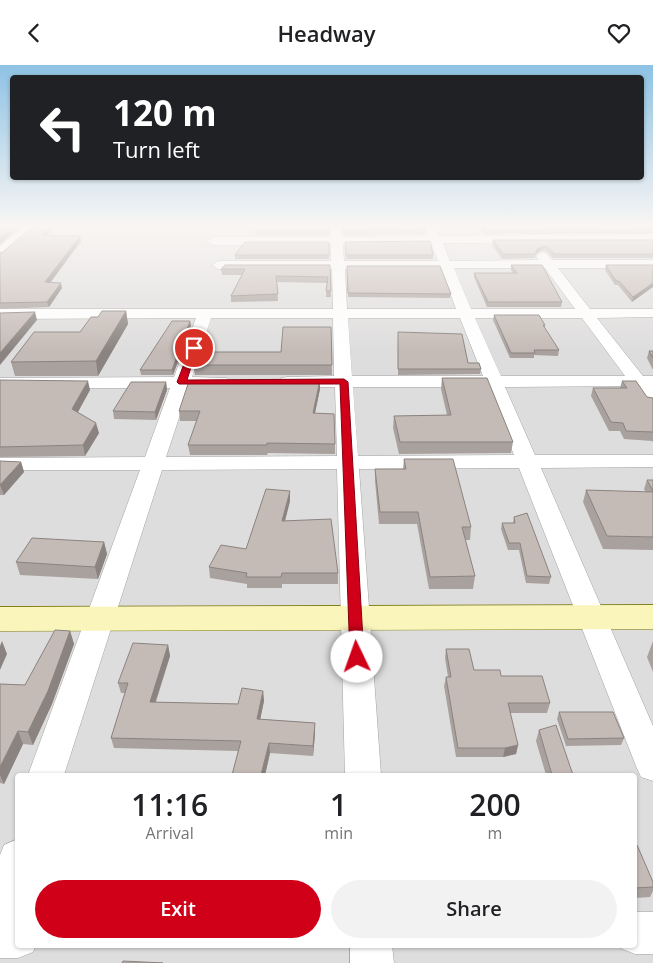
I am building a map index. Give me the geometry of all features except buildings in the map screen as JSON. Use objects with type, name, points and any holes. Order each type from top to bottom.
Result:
[{"type":"main road","points":[[0,619],[653,617]]},
{"type":"street","points":[[338,269],[363,773]]},
{"type":"street","points":[[448,269],[653,767]]},
{"type":"street","points":[[552,269],[586,313],[646,381],[653,400]]},
{"type":"street","points":[[0,314],[653,313]]},
{"type":"street","points":[[40,329],[52,314]]},
{"type":"street","points":[[47,773],[205,314]]},
{"type":"street","points":[[0,381],[12,365]]},
{"type":"street","points":[[0,381],[239,382]]},
{"type":"street","points":[[268,382],[646,381]]},
{"type":"street","points":[[0,464],[653,461]]},
{"type":"street","points":[[0,909],[15,866]]},
{"type":"street","points":[[637,933],[653,933]]},
{"type":"street","points":[[0,937],[15,937]]},
{"type":"street","points":[[371,948],[372,963]]},
{"type":"shaded area","points":[[0,269],[653,269],[653,963],[0,963]]},
{"type":"route","points":[[194,348],[182,382],[344,382],[357,657]]}]
